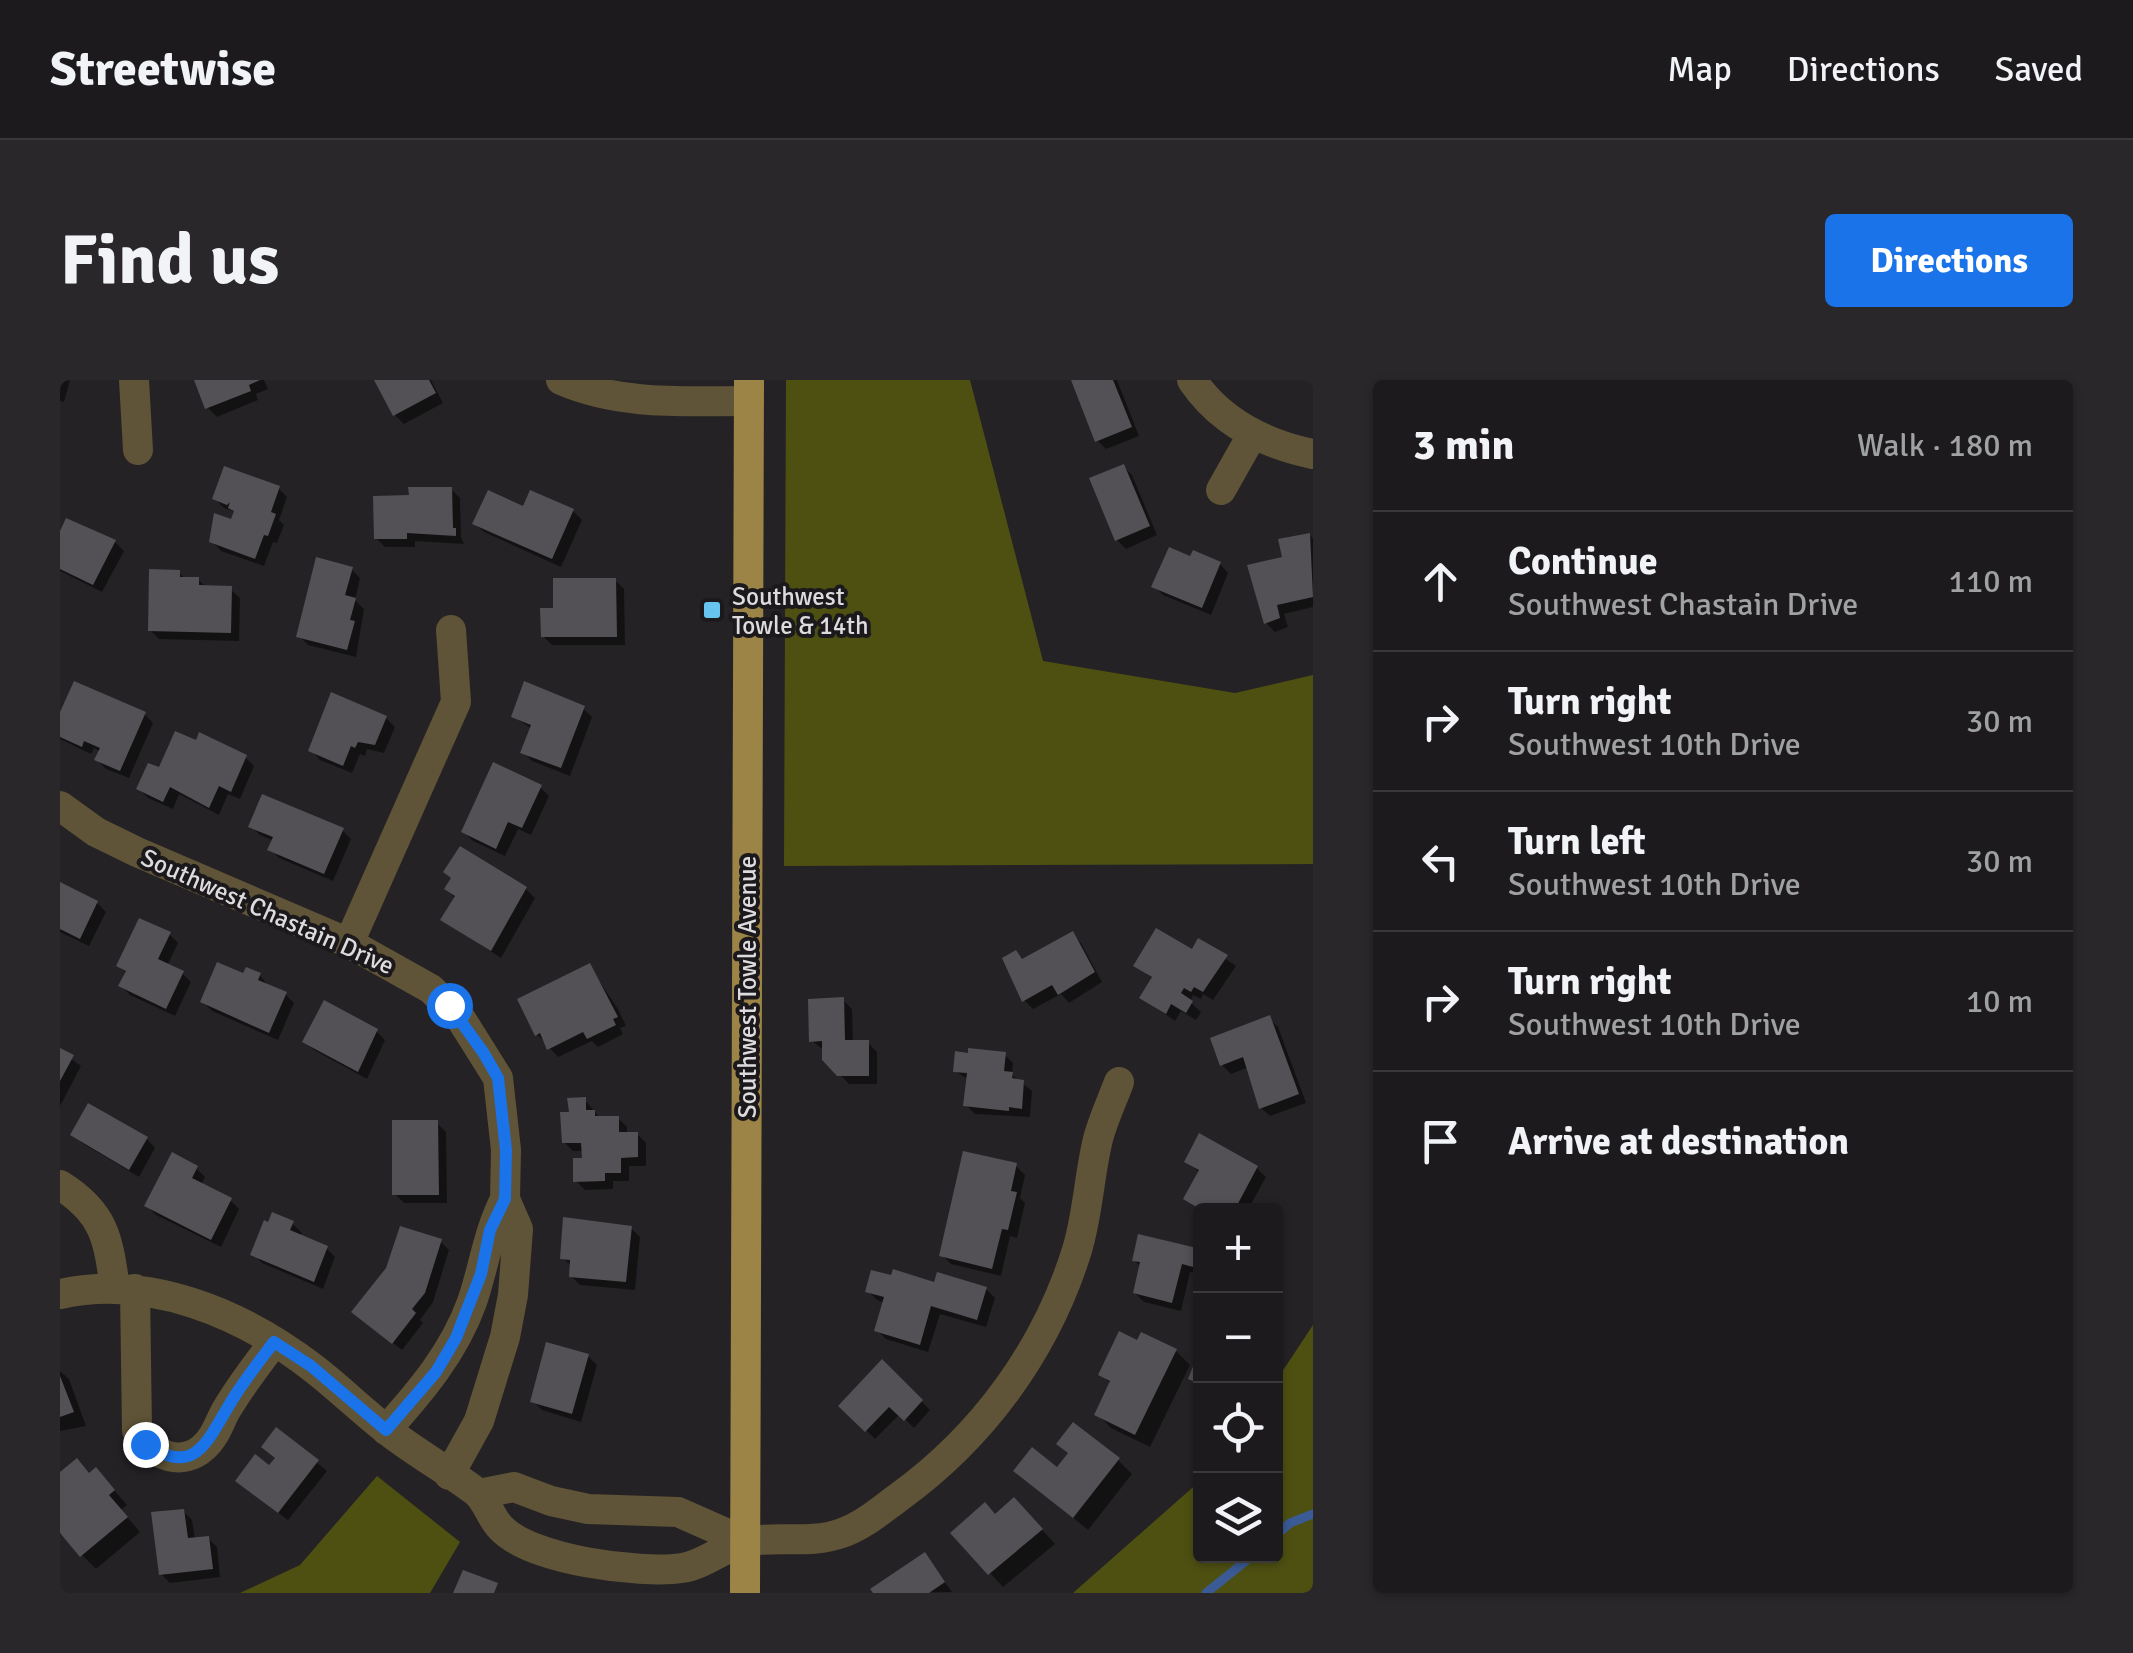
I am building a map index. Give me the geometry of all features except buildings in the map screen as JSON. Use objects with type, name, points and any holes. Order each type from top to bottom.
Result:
[{"type":"main road","name":"Southwest Towle Avenue","points":[[745,1593],[749,390]]},
{"type":"street","points":[[134,380],[138,450]]},
{"type":"street","points":[[561,380],[638,401],[749,390]]},
{"type":"street","points":[[1192,380],[1224,414],[1252,436],[1313,454]]},
{"type":"street","points":[[1221,490],[1252,436]]},
{"type":"street","points":[[349,943],[456,702],[451,630]]},
{"type":"street","name":"Southwest Chastain Drive","points":[[60,806],[96,832],[349,943],[431,989],[449,1005],[483,1052],[498,1078],[503,1109],[505,1199],[518,1229],[514,1295],[479,1421],[449,1475]]},
{"type":"street","points":[[60,1294],[125,1288],[191,1302],[274,1342],[311,1366],[386,1430],[478,1494],[501,1529],[524,1542],[596,1564],[685,1568],[746,1542],[821,1539],[858,1526],[932,1473],[983,1421],[1032,1350],[1062,1290],[1078,1247],[1099,1137],[1118,1082]]},
{"type":"street","points":[[60,1186],[99,1218],[125,1288],[137,1431],[145,1444],[162,1456],[180,1459],[197,1453],[212,1438],[228,1406],[274,1342]]},
{"type":"street","name":"Southwest Chastain Drive","points":[[386,1430],[436,1372],[456,1338],[481,1274],[490,1230],[505,1199]]},
{"type":"street","points":[[478,1494],[514,1486],[551,1501],[588,1508],[678,1512],[746,1542]]},
{"type":"shaded area","points":[[786,380],[970,380],[1043,661],[1235,693],[1313,675],[1313,864],[784,866]]},
{"type":"shaded area","points":[[1313,1325],[1313,1593],[1073,1593],[1193,1487],[1193,1563],[1283,1563],[1283,1370]]},
{"type":"shaded area","points":[[377,1476],[460,1542],[430,1593],[240,1593],[300,1565]]},
{"type":"waterway","points":[[1283,1529],[1313,1514]]},
{"type":"waterway","points":[[1206,1593],[1243,1563]]},
{"type":"place","name":"Southwest Towle & 14th","points":[[712,610]]},
{"type":"route","points":[[145,1444],[162,1456],[180,1459],[197,1453],[212,1438],[228,1406],[274,1342],[311,1366],[386,1430],[436,1372],[471,1305],[490,1230],[505,1199],[506,1150],[498,1078],[449,1005]]}]
